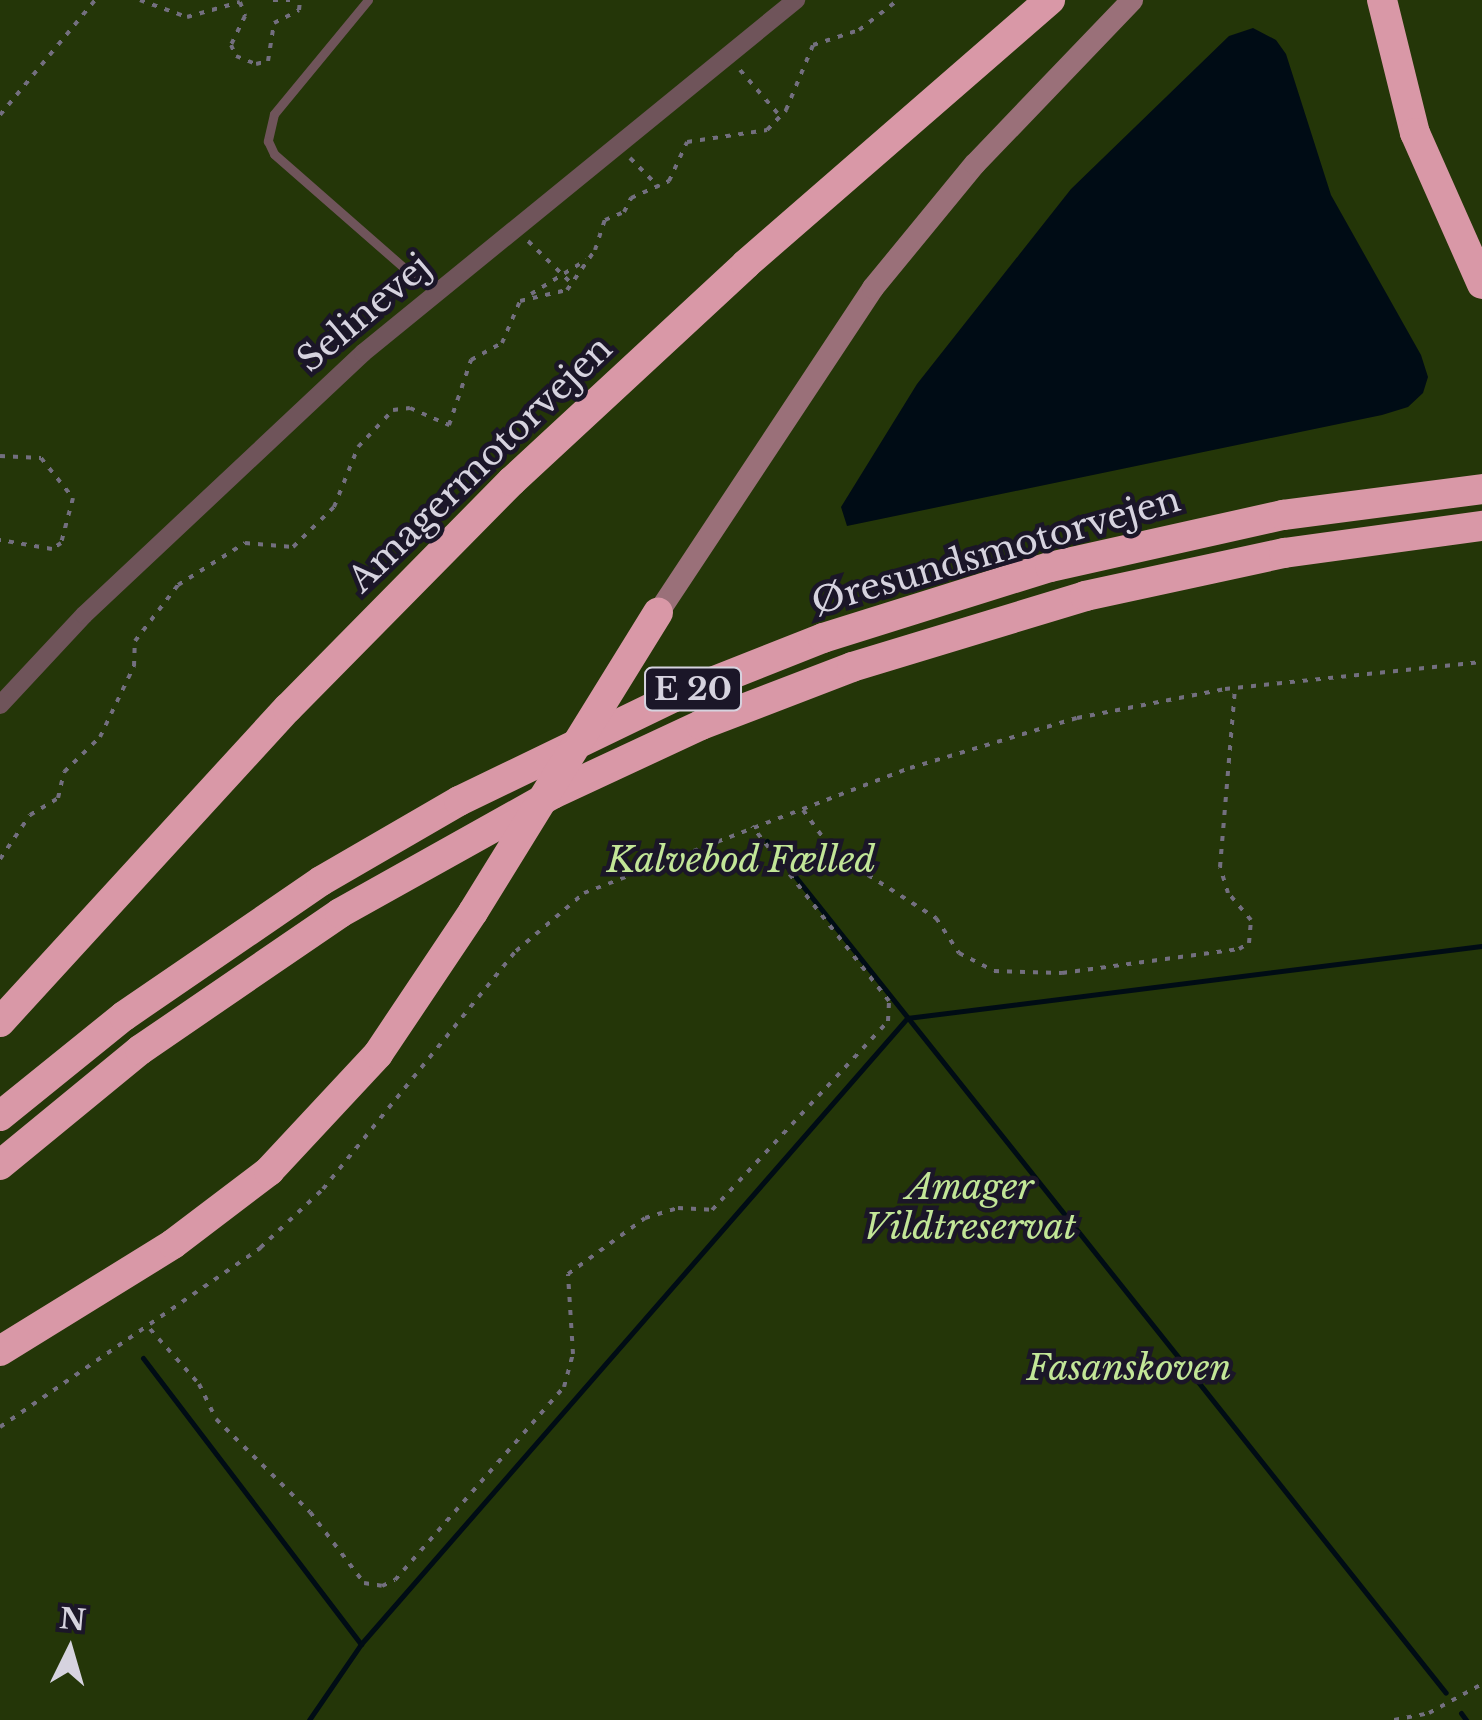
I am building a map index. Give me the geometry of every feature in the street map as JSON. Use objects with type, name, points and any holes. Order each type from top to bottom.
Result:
[{"type":"highway","name":"Amagermotorvejen","points":[[0,1022],[247,751],[512,482],[760,251],[1050,0]]},
{"type":"highway","points":[[1382,0],[1415,133],[1482,284]]},
{"type":"highway","name":"Øresundsmotorvejen","points":[[0,1116],[124,1016],[321,881],[459,801],[674,696],[841,631],[1070,562],[1283,516],[1482,489]]},
{"type":"highway","name":"Øresundsmotorvejen","points":[[0,1164],[140,1050],[340,912],[538,801],[701,726],[852,666],[1084,596],[1284,553],[1482,526]]},
{"type":"highway","points":[[0,1351],[173,1244],[269,1171],[361,1075],[473,912],[658,613]]},
{"type":"street","name":"Selinevej","points":[[0,705],[199,504],[443,288],[796,0]]},
{"type":"street","points":[[658,613],[874,288],[975,164],[1132,0]]},
{"type":"lane","points":[[368,0],[274,114],[268,141],[274,154],[409,272],[443,288]]},
{"type":"path","points":[[0,115],[95,0]]},
{"type":"path","points":[[140,0],[187,16],[240,2],[245,16],[231,44],[236,56],[256,64],[268,61],[274,23],[299,10],[300,0]]},
{"type":"path","points":[[273,0],[290,0]]},
{"type":"path","points":[[527,297],[557,295],[571,283],[605,220],[624,212],[631,198],[674,176],[687,142],[758,134],[780,116],[802,81],[813,45],[859,30],[898,0]]},
{"type":"path","points":[[737,66],[780,116]]},
{"type":"path","points":[[629,157],[658,187]]},
{"type":"path","points":[[526,239],[571,283]]},
{"type":"path","points":[[0,859],[30,815],[58,798],[64,772],[100,737],[120,702],[135,641],[150,615],[178,585],[234,547],[254,541],[279,550],[293,547],[334,507],[358,447],[393,410],[410,408],[449,425],[470,360],[502,342],[513,311],[527,297],[559,272],[586,260]]},
{"type":"path","points":[[0,456],[40,458],[73,498],[61,544],[52,549],[0,540]]},
{"type":"path","points":[[0,1427],[150,1329],[260,1248],[324,1189],[548,918],[636,868],[910,768],[1077,718],[1235,688],[1482,662]]},
{"type":"path","points":[[803,810],[835,854],[936,918],[960,953],[994,970],[1062,973],[1239,949],[1249,943],[1251,920],[1228,894],[1220,867],[1235,688]]},
{"type":"path","points":[[150,1329],[199,1384],[216,1419],[310,1512],[364,1583],[382,1586],[394,1580],[564,1387],[573,1354],[568,1274],[645,1218],[678,1208],[712,1210],[888,1022],[889,1001],[752,826]]},
{"type":"path","points":[[1394,1720],[1429,1713],[1482,1684]]},
{"type":"green space","name":"Kalvebod Fælled","points":[[0,0],[1482,0],[1482,1720],[0,1720]]},
{"type":"shaded area","points":[[1253,28],[1276,40],[1286,54],[1331,195],[1421,355],[1428,377],[1423,393],[1408,407],[1382,415],[847,526],[841,507],[917,384],[1071,189],[1229,36]]},
{"type":"waterway","points":[[767,841],[1446,1693]]},
{"type":"waterway","points":[[309,1720],[361,1644],[907,1018],[1482,946]]},
{"type":"waterway","points":[[143,1358],[361,1644]]},
{"type":"waterway","points":[[1461,1713],[1466,1720]]},
{"type":"park label","name":"Amager Vildtreservat","points":[[970,1207]]},
{"type":"park label","name":"Fasanskoven","points":[[1129,1368]]}]
